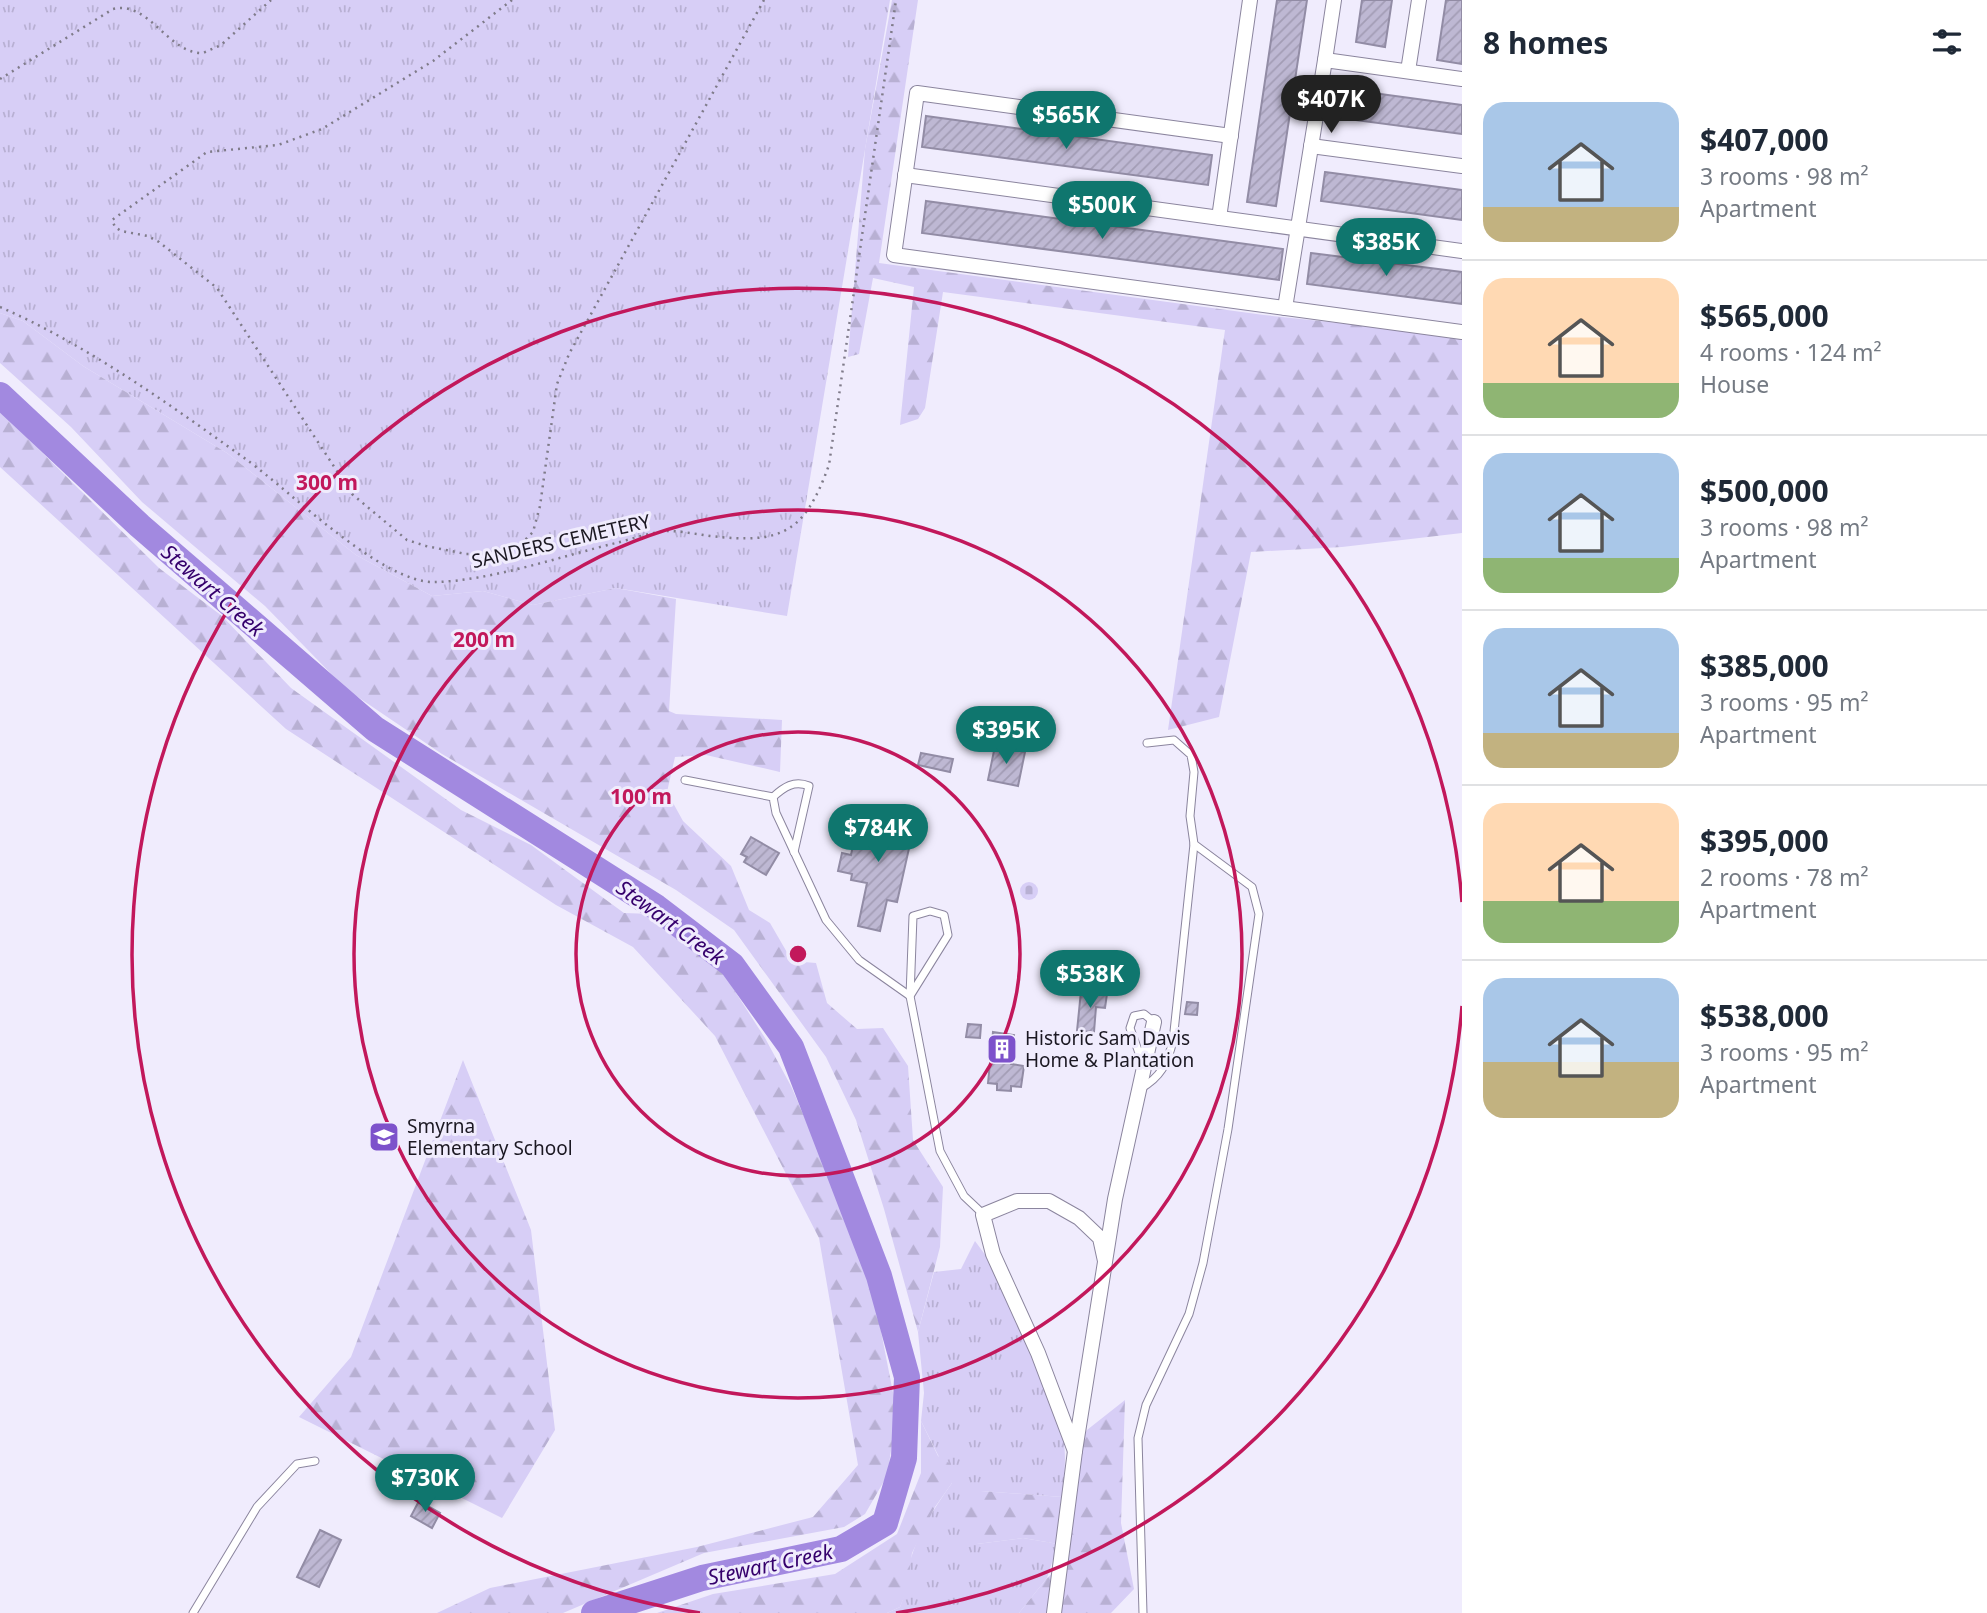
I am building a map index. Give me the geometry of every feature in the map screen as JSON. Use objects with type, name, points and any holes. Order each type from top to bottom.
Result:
[{"type":"street","points":[[1219,218],[1250,0]]},
{"type":"street","points":[[1285,308],[1334,0]]},
{"type":"street","points":[[1408,71],[1419,0]]},
{"type":"street","points":[[1325,60],[1462,79]]},
{"type":"street","points":[[1231,136],[916,93],[894,256],[1462,331]]},
{"type":"street","points":[[1311,146],[1462,166]]},
{"type":"street","points":[[905,175],[1462,251]]},
{"type":"street","points":[[1054,1613],[1074,1451],[1105,1261],[1153,1022]]},
{"type":"street","points":[[1074,1451],[1038,1353],[993,1254],[983,1215],[1017,1201],[1049,1201],[1079,1218],[1100,1238],[1105,1261]]},
{"type":"lane","points":[[1139,1089],[1156,1080],[1168,1063],[1194,844],[1190,816],[1194,772],[1191,755],[1174,740],[1147,743]]},
{"type":"lane","points":[[685,780],[773,797]]},
{"type":"lane","points":[[773,797],[784,788],[799,782],[809,786],[794,852]]},
{"type":"lane","points":[[773,797],[776,813],[826,920],[859,960],[910,996]]},
{"type":"lane","points":[[1143,1613],[1138,1438],[1146,1405],[1189,1314],[1203,1263],[1228,1129],[1259,914],[1252,887],[1194,844]]},
{"type":"lane","points":[[910,996],[948,935],[944,915],[930,911],[913,915],[909,962],[910,996],[940,1151],[964,1195],[983,1215]]},
{"type":"lane","points":[[1144,1066],[1130,1028],[1135,1016],[1144,1014],[1153,1022]]},
{"type":"lane","points":[[193,1613],[257,1507],[297,1464],[315,1461]]},
{"type":"path","points":[[0,79],[113,9],[128,8],[141,14],[185,48],[203,53],[221,45],[271,0]]},
{"type":"path","points":[[512,0],[433,61],[322,130],[278,145],[229,148],[199,155],[122,211],[112,223],[121,231],[148,236],[159,242],[218,288],[352,494],[407,540],[480,555],[511,549],[533,532],[540,506],[557,384],[569,354],[764,0]]},
{"type":"path","name":"SANDERS CEMETERY","points":[[0,307],[38,323],[147,392],[249,461],[352,544],[391,569],[433,583],[492,573],[667,531],[757,539],[780,533],[800,523],[818,495],[829,465],[896,0]]},
{"type":"green space","points":[[0,0],[890,0],[787,616],[616,588],[533,605],[483,591],[432,596],[356,555],[227,453],[83,366],[23,321],[0,313]]},
{"type":"green space","points":[[892,0],[918,0],[879,263],[1264,315],[1462,336],[1462,533],[1342,547],[1251,552],[1219,717],[1168,730],[1225,330],[943,292],[925,408],[918,419],[900,425],[914,287],[873,278],[859,354],[848,357],[865,149]]},
{"type":"green space","points":[[0,313],[23,321],[83,366],[227,453],[356,555],[432,596],[483,591],[533,605],[616,588],[676,599],[669,711],[676,714],[782,720],[780,772],[706,755],[675,757],[667,792],[683,821],[731,866],[749,910],[770,923],[792,961],[816,963],[827,1003],[857,1029],[883,1028],[908,1066],[913,1140],[943,1187],[940,1247],[918,1332],[856,1120],[826,1057],[734,930],[676,890],[442,754],[346,689],[265,606],[142,502],[71,427],[0,363]]},
{"type":"green space","points":[[0,411],[159,568],[222,616],[291,688],[461,810],[531,845],[624,913],[652,914],[665,927],[718,965],[765,1038],[791,1086],[868,1265],[897,1413],[887,1476],[865,1514],[844,1527],[704,1553],[563,1613],[437,1613],[490,1588],[697,1547],[813,1517],[858,1465],[819,1238],[715,1036],[633,947],[556,905],[286,729],[0,467]]},
{"type":"green space","points":[[1029,882],[1035,885],[1038,891],[1035,897],[1029,900],[1023,897],[1020,891],[1023,885]]},
{"type":"green space","points":[[463,1060],[531,1230],[555,1430],[502,1518],[299,1417],[351,1357]]},
{"type":"green space","points":[[975,1241],[986,1256],[1019,1322],[1050,1392],[1063,1438],[1065,1460],[1062,1497],[981,1491],[977,1544],[1023,1538],[1058,1544],[1047,1578],[1019,1613],[887,1613],[900,1607],[916,1543],[952,1483],[921,1421],[924,1393],[918,1332],[934,1272],[961,1269]]},
{"type":"green space","points":[[1125,1400],[1121,1523],[1134,1589],[1111,1613],[1019,1613],[1047,1578],[1063,1565],[1075,1451],[1087,1430]]},
{"type":"green space","points":[[921,1421],[938,1456],[951,1464],[952,1483],[935,1507],[912,1553],[907,1590],[900,1607],[887,1613],[657,1613],[713,1594],[835,1574],[897,1534],[921,1473]]},
{"type":"green space","points":[[981,1491],[1062,1497],[1058,1544],[1023,1538],[977,1544],[961,1533],[960,1509]]},
{"type":"building","points":[[1277,0],[1307,0],[1276,206],[1247,202]]},
{"type":"building","points":[[1362,0],[1392,0],[1385,47],[1356,42]]},
{"type":"building","points":[[1446,0],[1462,0],[1462,64],[1437,60]]},
{"type":"building","points":[[1336,88],[1462,105],[1462,134],[1332,117]]},
{"type":"building","points":[[926,116],[1212,155],[1208,185],[922,147]]},
{"type":"building","points":[[1325,172],[1462,190],[1462,220],[1321,201]]},
{"type":"building","points":[[926,201],[1283,249],[1279,280],[922,233]]},
{"type":"building","points":[[1311,253],[1462,272],[1462,304],[1307,284]]},
{"type":"building","points":[[995,746],[1025,752],[1018,786],[988,780]]},
{"type":"building","points":[[921,753],[953,759],[950,772],[918,765]]},
{"type":"building","points":[[878,813],[908,820],[905,833],[912,835],[897,902],[887,900],[880,931],[858,926],[867,883],[851,880],[852,874],[838,871],[842,853],[851,855],[858,821],[869,823],[870,817],[877,818]]},
{"type":"building","points":[[751,837],[779,853],[766,875],[744,862],[747,857],[741,854]]},
{"type":"building","points":[[1081,991],[1107,994],[1105,1008],[1096,1007],[1094,1032],[1077,1031]]},
{"type":"building","points":[[1187,1002],[1198,1003],[1197,1015],[1185,1014]]},
{"type":"building","points":[[968,1024],[981,1025],[980,1038],[966,1037]]},
{"type":"building","name":"Historic Sam Davis Home & Plantation","points":[[993,1032],[1014,1035],[1011,1064],[1024,1066],[1021,1087],[1011,1086],[1011,1091],[997,1090],[997,1084],[988,1083]]},
{"type":"building","points":[[419,1501],[440,1513],[432,1528],[411,1516]]},
{"type":"building","points":[[320,1530],[341,1540],[319,1587],[297,1577]]},
{"type":"waterway","name":"Stewart Creek","points":[[0,395],[140,526],[375,729],[656,907],[732,965],[791,1047],[879,1276],[907,1377],[904,1458],[885,1523],[841,1549],[702,1578],[594,1613]]},
{"type":"place","name":"Historic Sam Davis Home & Plantation","points":[[1002,1049]]},
{"type":"place","name":"Smyrna Elementary School","points":[[384,1137]]}]
